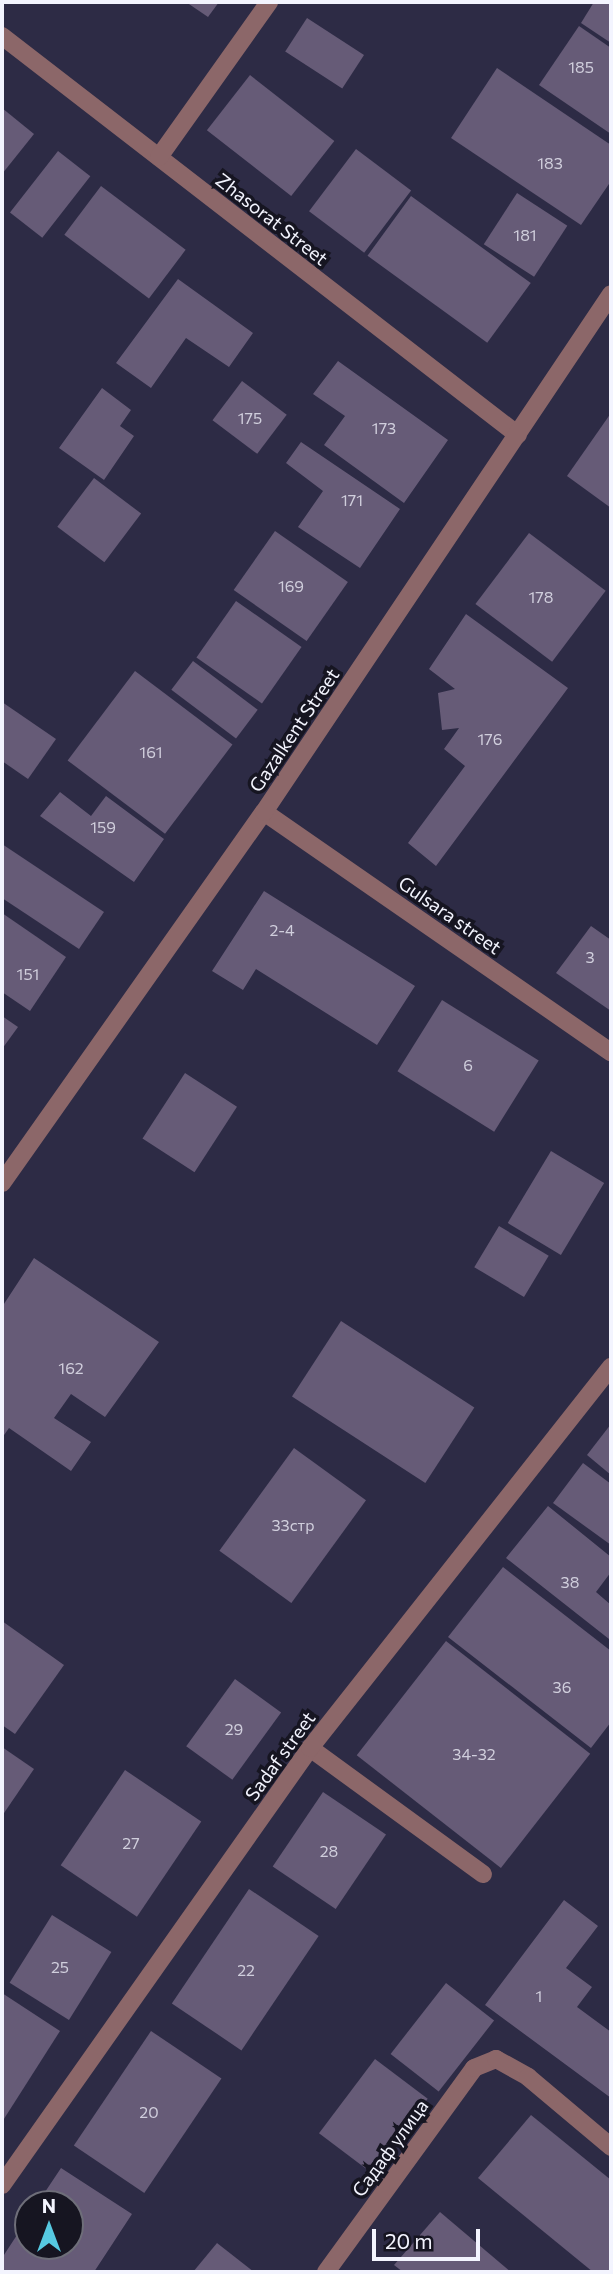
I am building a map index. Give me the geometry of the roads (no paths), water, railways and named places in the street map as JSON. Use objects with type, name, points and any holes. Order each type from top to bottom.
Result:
[{"type":"street","points":[[159,157],[269,2]]},
{"type":"street","name":"Zhasorat Street","points":[[2,36],[518,435]]},
{"type":"street","name":"Gazalkent Street","points":[[2,1183],[264,812],[611,294]]},
{"type":"street","name":"Gulsara street","points":[[264,812],[611,1052]]},
{"type":"street","name":"Sadaf street","points":[[2,2185],[310,1748],[611,1367]]},
{"type":"street","points":[[310,1748],[483,1874]]},
{"type":"street","name":"Садаф улица","points":[[326,2272],[474,2068],[496,2059],[528,2077],[611,2147]]}]
